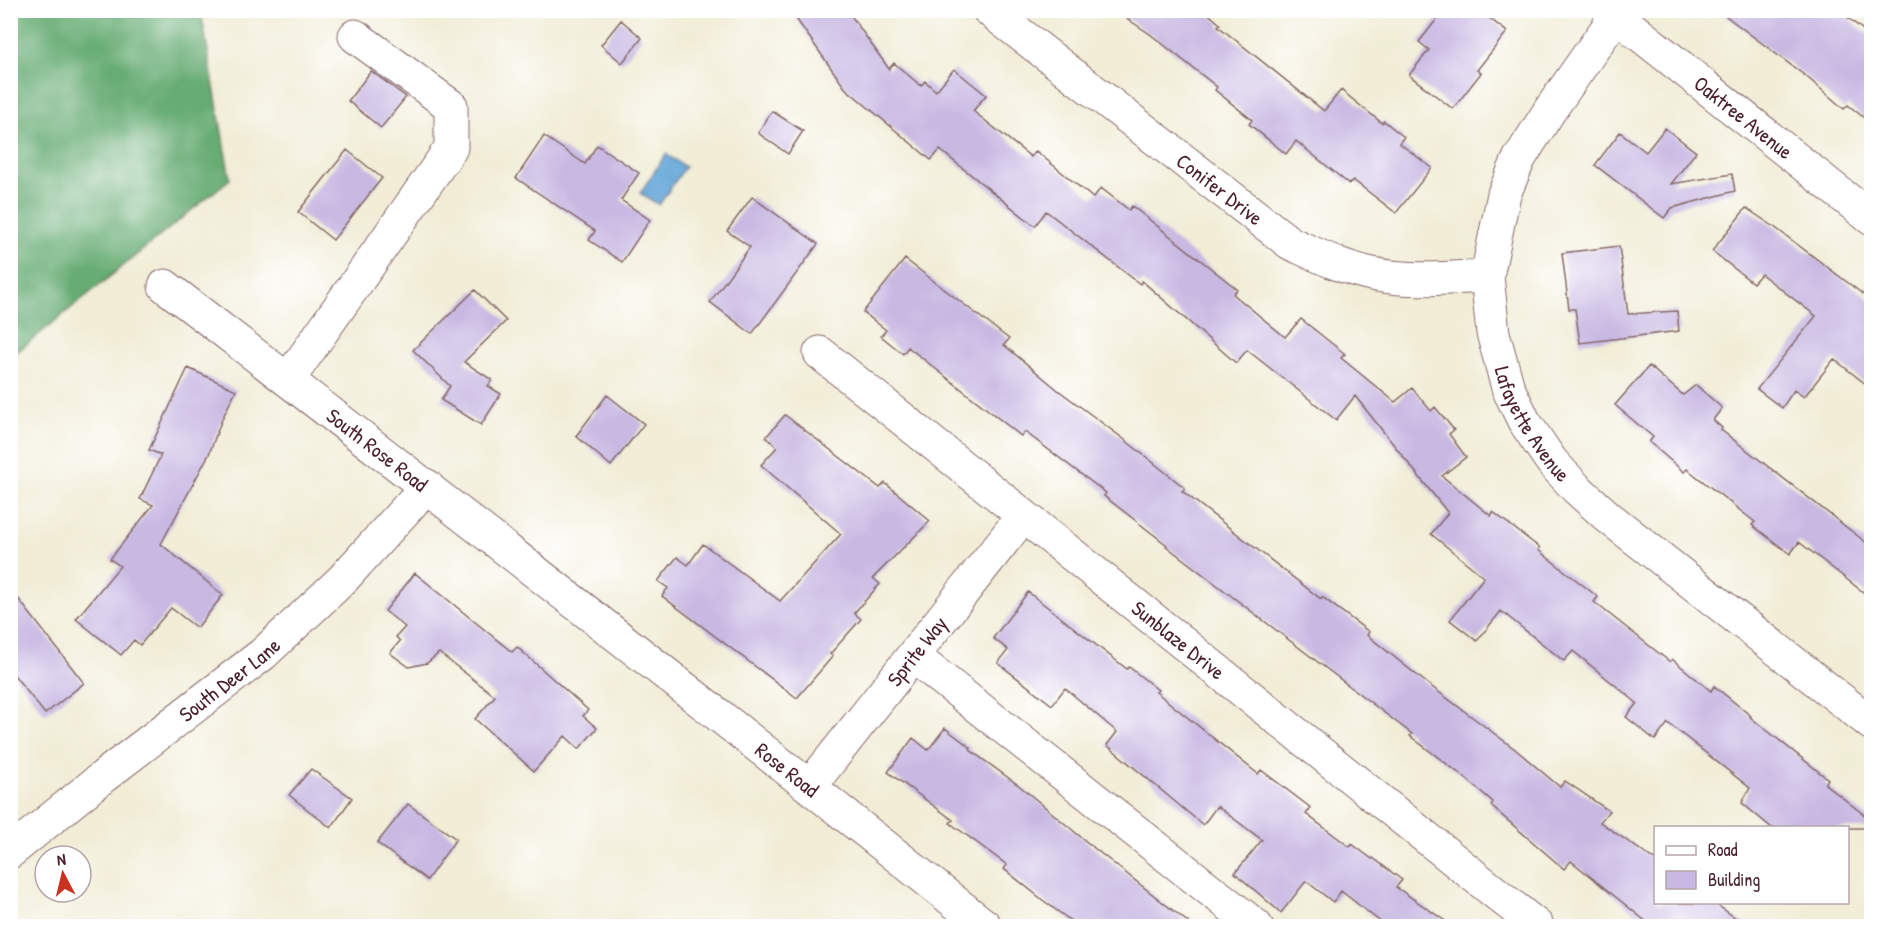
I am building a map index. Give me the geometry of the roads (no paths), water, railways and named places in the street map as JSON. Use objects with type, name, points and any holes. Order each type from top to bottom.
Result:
[{"type":"street","name":"Conifer Drive","points":[[989,10],[1290,243],[1335,263],[1372,274],[1417,279],[1486,276]]},
{"type":"street","name":"Lafayette Avenue","points":[[1615,12],[1519,159],[1504,194],[1486,276],[1493,333],[1509,388],[1524,421],[1552,462],[1576,488],[1608,517],[1872,724]]},
{"type":"street","name":"Oaktree Avenue","points":[[1615,12],[1872,219]]},
{"type":"street","points":[[288,380],[451,148],[451,106],[355,36]]},
{"type":"street","name":"South Rose Road","points":[[165,286],[427,486],[589,614]]},
{"type":"street","name":"Sunblaze Drive","points":[[820,353],[1537,927]]},
{"type":"street","name":"South Deer Lane","points":[[10,852],[104,776],[263,654],[342,580],[427,486]]},
{"type":"street","name":"Sprite Way","points":[[810,786],[1023,516]]},
{"type":"street","name":"Rose Road","points":[[589,614],[810,786],[985,927]]},
{"type":"street","points":[[913,656],[1256,927]]},
{"type":"water","points":[[666,154],[685,167],[659,205],[640,193]]}]
